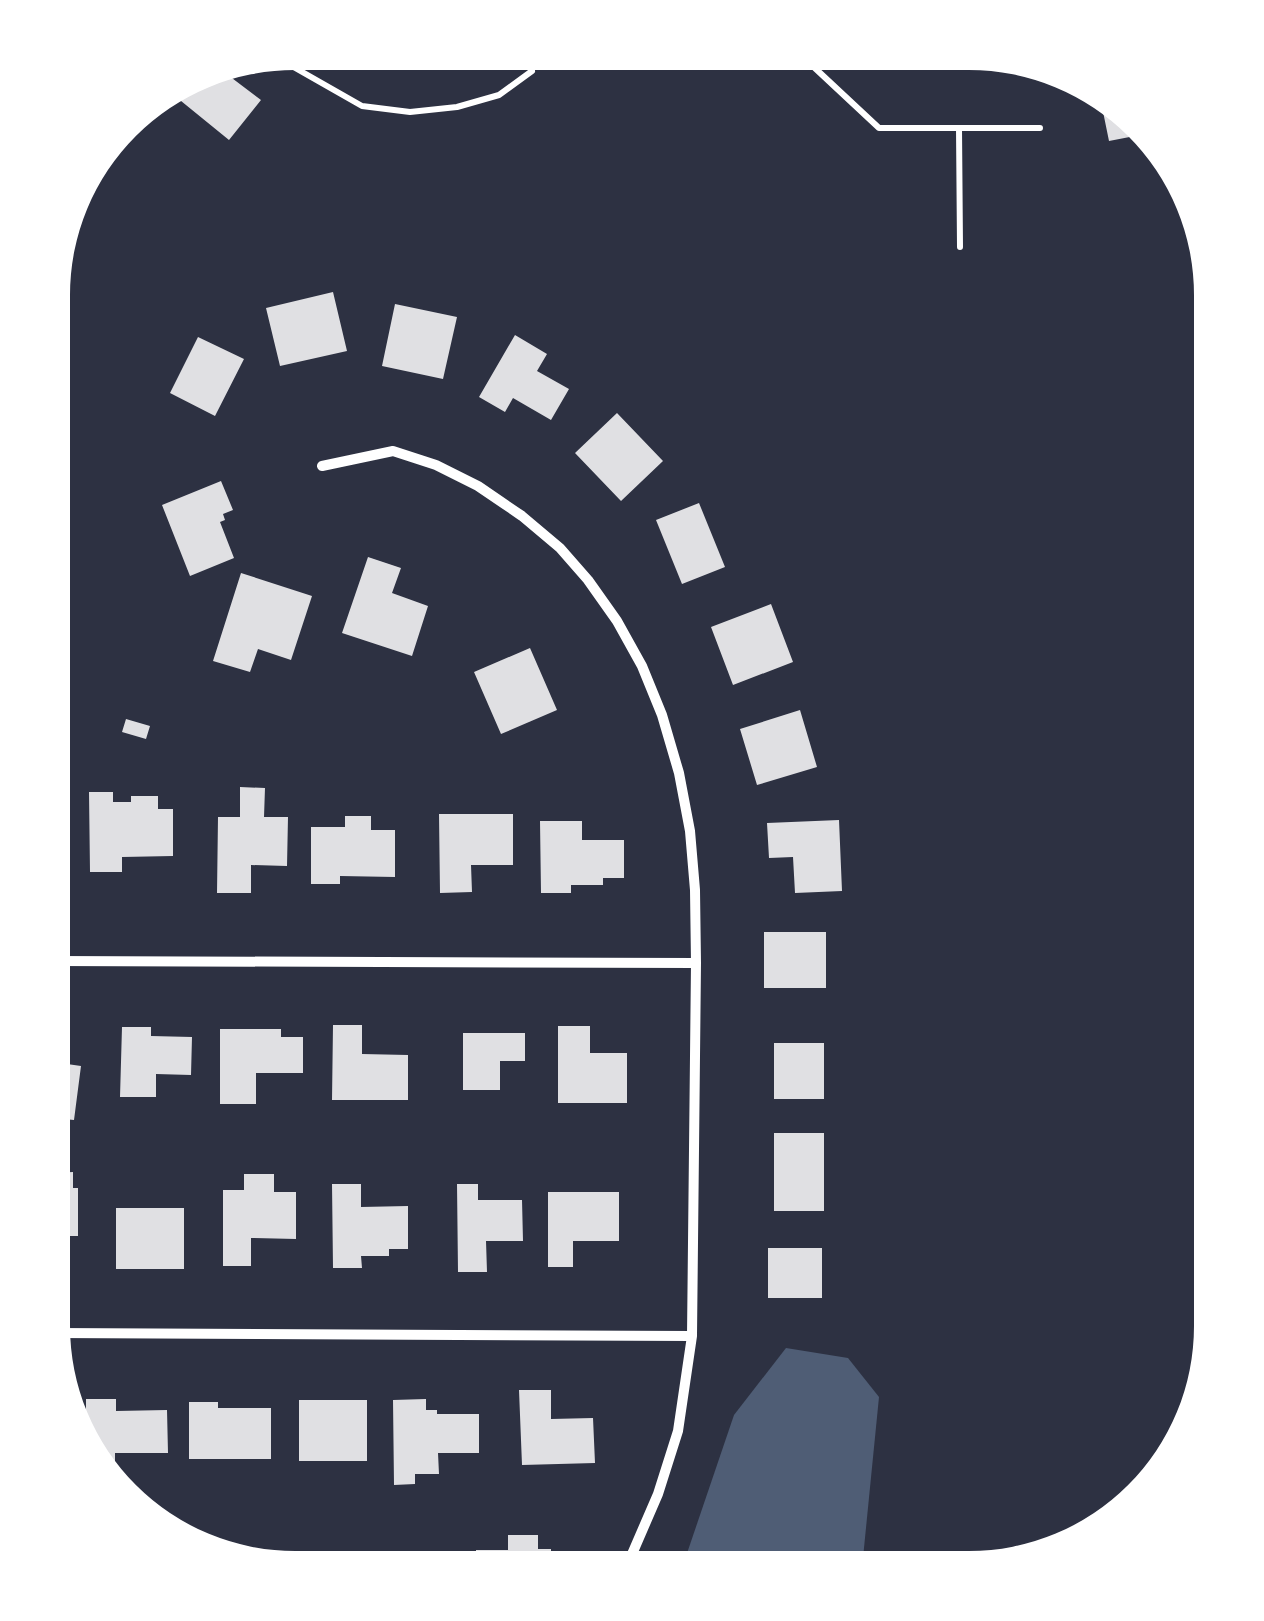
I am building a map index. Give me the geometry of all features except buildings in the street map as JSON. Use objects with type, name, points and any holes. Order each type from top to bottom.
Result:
[{"type":"street","points":[[322,466],[393,452],[436,465],[478,486],[560,548],[617,621],[642,666],[679,772],[695,890],[692,1336],[678,1432],[658,1494],[633,1551]]},
{"type":"street","points":[[70,961],[696,963]]},
{"type":"street","points":[[70,1333],[692,1336]]},
{"type":"lane","points":[[300,70],[362,106],[410,112],[457,107],[499,94],[532,70]]},
{"type":"lane","points":[[815,70],[878,128],[1040,128]]},
{"type":"lane","points":[[959,128],[960,247]]},
{"type":"water","points":[[786,1348],[848,1358],[879,1397],[864,1551],[688,1551],[734,1415]]}]
